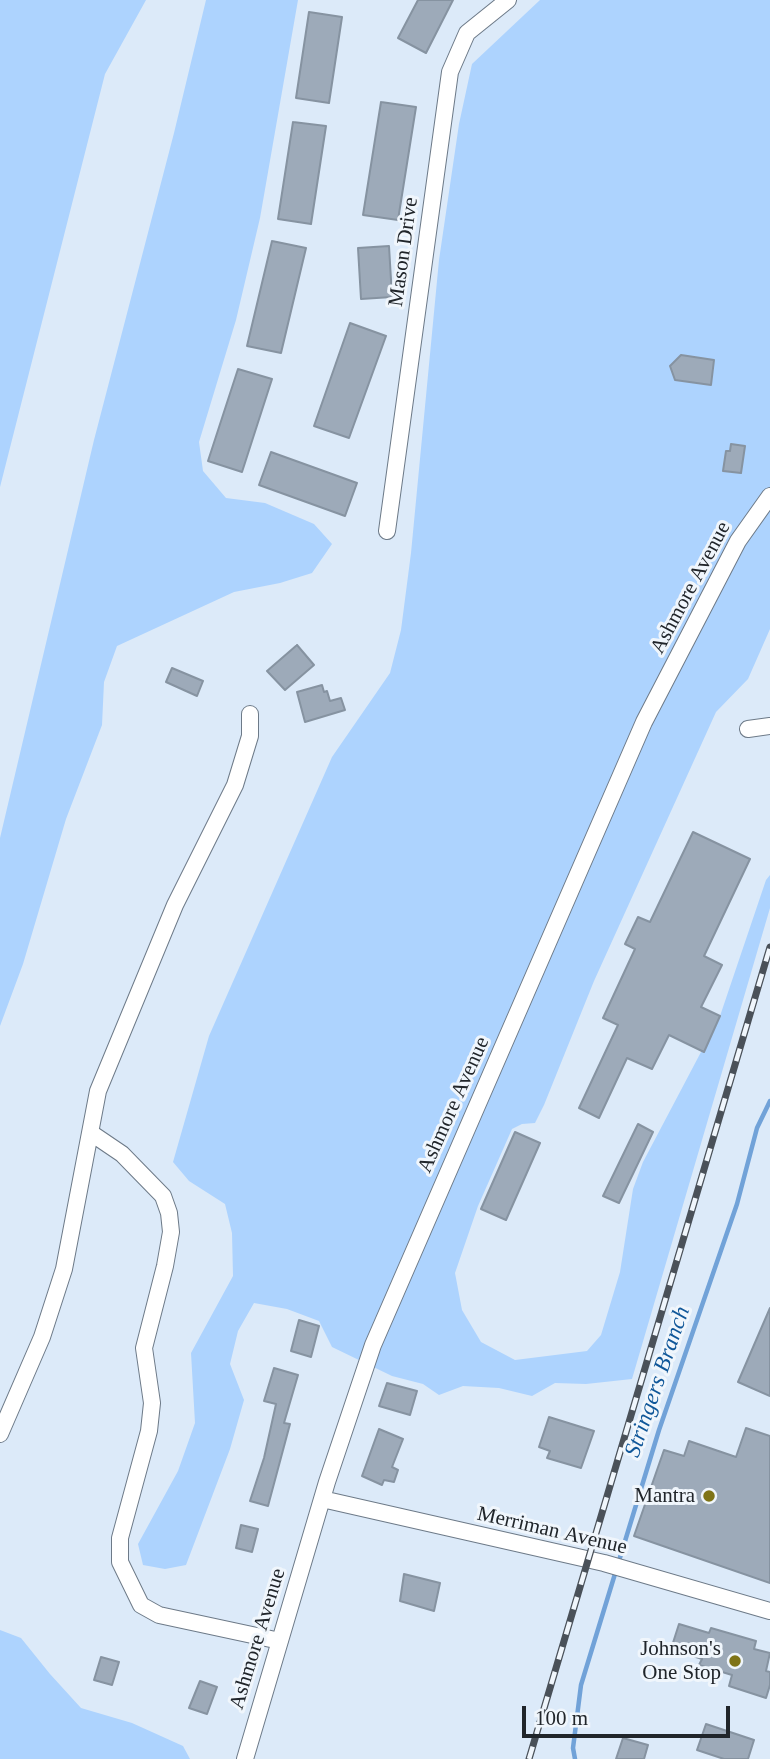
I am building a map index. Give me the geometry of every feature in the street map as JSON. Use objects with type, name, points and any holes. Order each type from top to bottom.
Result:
[{"type":"street","name":"Mason Drive","points":[[387,531],[450,72],[467,33],[508,0]]},
{"type":"street","name":"Ashmore Avenue","points":[[245,1759],[322,1499],[373,1345],[639,735],[738,541],[770,496]]},
{"type":"street","points":[[0,1434],[42,1337],[64,1269],[97,1091],[175,905],[235,785],[250,736],[250,714]]},
{"type":"street","points":[[748,729],[770,726]]},
{"type":"street","points":[[91,1133],[122,1154],[163,1196],[169,1213],[171,1232],[144,1348],[152,1403],[149,1431],[120,1538],[120,1562],[141,1605],[159,1615],[280,1641]]},
{"type":"street","name":"Merriman Avenue","points":[[322,1499],[604,1563],[770,1611]]},
{"type":"shaded area","points":[[0,0],[146,0],[105,74],[0,487]]},
{"type":"shaded area","points":[[206,0],[298,0],[260,218],[236,320],[199,442],[203,471],[226,498],[265,503],[314,524],[332,544],[312,573],[280,583],[234,592],[117,646],[104,682],[102,725],[66,819],[23,964],[0,1026],[0,838],[94,440]]},
{"type":"shaded area","points":[[540,0],[770,0],[770,629],[748,679],[716,712],[594,981],[535,1123],[522,1124],[512,1129],[478,1206],[455,1273],[462,1310],[481,1342],[515,1360],[587,1351],[601,1335],[620,1272],[633,1189],[643,1162],[720,1016],[770,875],[770,908],[632,1379],[586,1384],[555,1383],[532,1396],[499,1388],[463,1386],[439,1395],[423,1384],[392,1376],[332,1347],[319,1321],[287,1309],[254,1303],[238,1331],[230,1364],[244,1400],[230,1449],[186,1565],[165,1569],[143,1565],[138,1544],[178,1471],[195,1423],[191,1353],[233,1276],[232,1233],[225,1204],[189,1181],[173,1162],[209,1036],[332,757],[390,673],[401,630],[411,553],[439,260],[459,124],[472,64]]},
{"type":"shaded area","points":[[0,1630],[21,1638],[81,1708],[132,1723],[183,1746],[190,1759],[0,1759]]},
{"type":"building","points":[[418,0],[453,0],[426,53],[398,38]]},
{"type":"building","points":[[309,12],[342,17],[329,103],[296,98]]},
{"type":"building","points":[[381,102],[416,107],[398,220],[363,215]]},
{"type":"building","points":[[293,122],[326,126],[311,224],[278,219]]},
{"type":"building","points":[[272,241],[306,248],[281,353],[247,346]]},
{"type":"building","points":[[389,246],[392,297],[361,299],[358,248]]},
{"type":"building","points":[[350,323],[386,336],[349,438],[314,426]]},
{"type":"building","points":[[681,355],[714,360],[711,385],[675,380],[670,366]]},
{"type":"building","points":[[238,369],[272,379],[242,472],[208,461]]},
{"type":"building","points":[[731,444],[745,446],[741,473],[723,471],[726,451],[730,451]]},
{"type":"building","points":[[271,452],[357,483],[345,516],[259,485]]},
{"type":"building","points":[[297,645],[314,665],[285,690],[267,671]]},
{"type":"building","points":[[172,668],[203,681],[197,696],[166,682]]},
{"type":"building","points":[[322,685],[330,701],[341,698],[345,710],[305,722],[297,692]]},
{"type":"building","points":[[693,832],[750,859],[704,956],[722,965],[701,1007],[720,1016],[704,1052],[669,1035],[652,1069],[627,1058],[599,1118],[579,1108],[618,1025],[603,1018],[635,949],[625,944],[638,917],[650,922]]},
{"type":"building","points":[[638,1124],[653,1132],[619,1203],[603,1196]]},
{"type":"building","points":[[515,1132],[540,1143],[506,1220],[481,1209]]},
{"type":"building","points":[[770,1308],[770,1396],[738,1382]]},
{"type":"building","points":[[299,1320],[319,1326],[311,1357],[291,1351]]},
{"type":"building","points":[[274,1368],[298,1375],[284,1423],[290,1424],[268,1506],[250,1501],[264,1458],[276,1404],[264,1401]]},
{"type":"building","points":[[387,1383],[417,1391],[410,1415],[379,1406]]},
{"type":"building","points":[[549,1417],[594,1431],[581,1468],[547,1458],[550,1451],[539,1447]]},
{"type":"building","name":"Mantra","points":[[746,1428],[770,1436],[770,1583],[634,1536],[664,1450],[684,1456],[689,1441],[736,1457]]},
{"type":"building","points":[[379,1429],[403,1439],[392,1467],[398,1470],[394,1482],[384,1480],[382,1485],[362,1476]]},
{"type":"building","points":[[241,1525],[258,1529],[252,1552],[236,1548]]},
{"type":"building","points":[[404,1574],[440,1583],[434,1611],[400,1601]]},
{"type":"building","name":"Johnson's One Stop","points":[[679,1624],[709,1633],[711,1628],[756,1641],[754,1649],[770,1653],[766,1671],[770,1672],[770,1685],[766,1698],[729,1686],[732,1675],[699,1665],[702,1659],[671,1649]]},
{"type":"building","points":[[101,1657],[119,1662],[112,1685],[94,1680]]},
{"type":"building","points":[[200,1681],[217,1687],[207,1714],[189,1708]]},
{"type":"building","points":[[706,1724],[754,1740],[748,1759],[724,1759],[697,1750]]},
{"type":"building","points":[[623,1738],[648,1745],[644,1759],[616,1759]]},
{"type":"waterway","name":"Stringers Branch","points":[[575,1759],[573,1748],[581,1685],[659,1430],[737,1204],[757,1128],[770,1101]]},
{"type":"railway","points":[[529,1759],[770,947]]},
{"type":"place","name":"Mantra","points":[[709,1496]]},
{"type":"place","name":"Johnson's One Stop","points":[[735,1661]]}]
